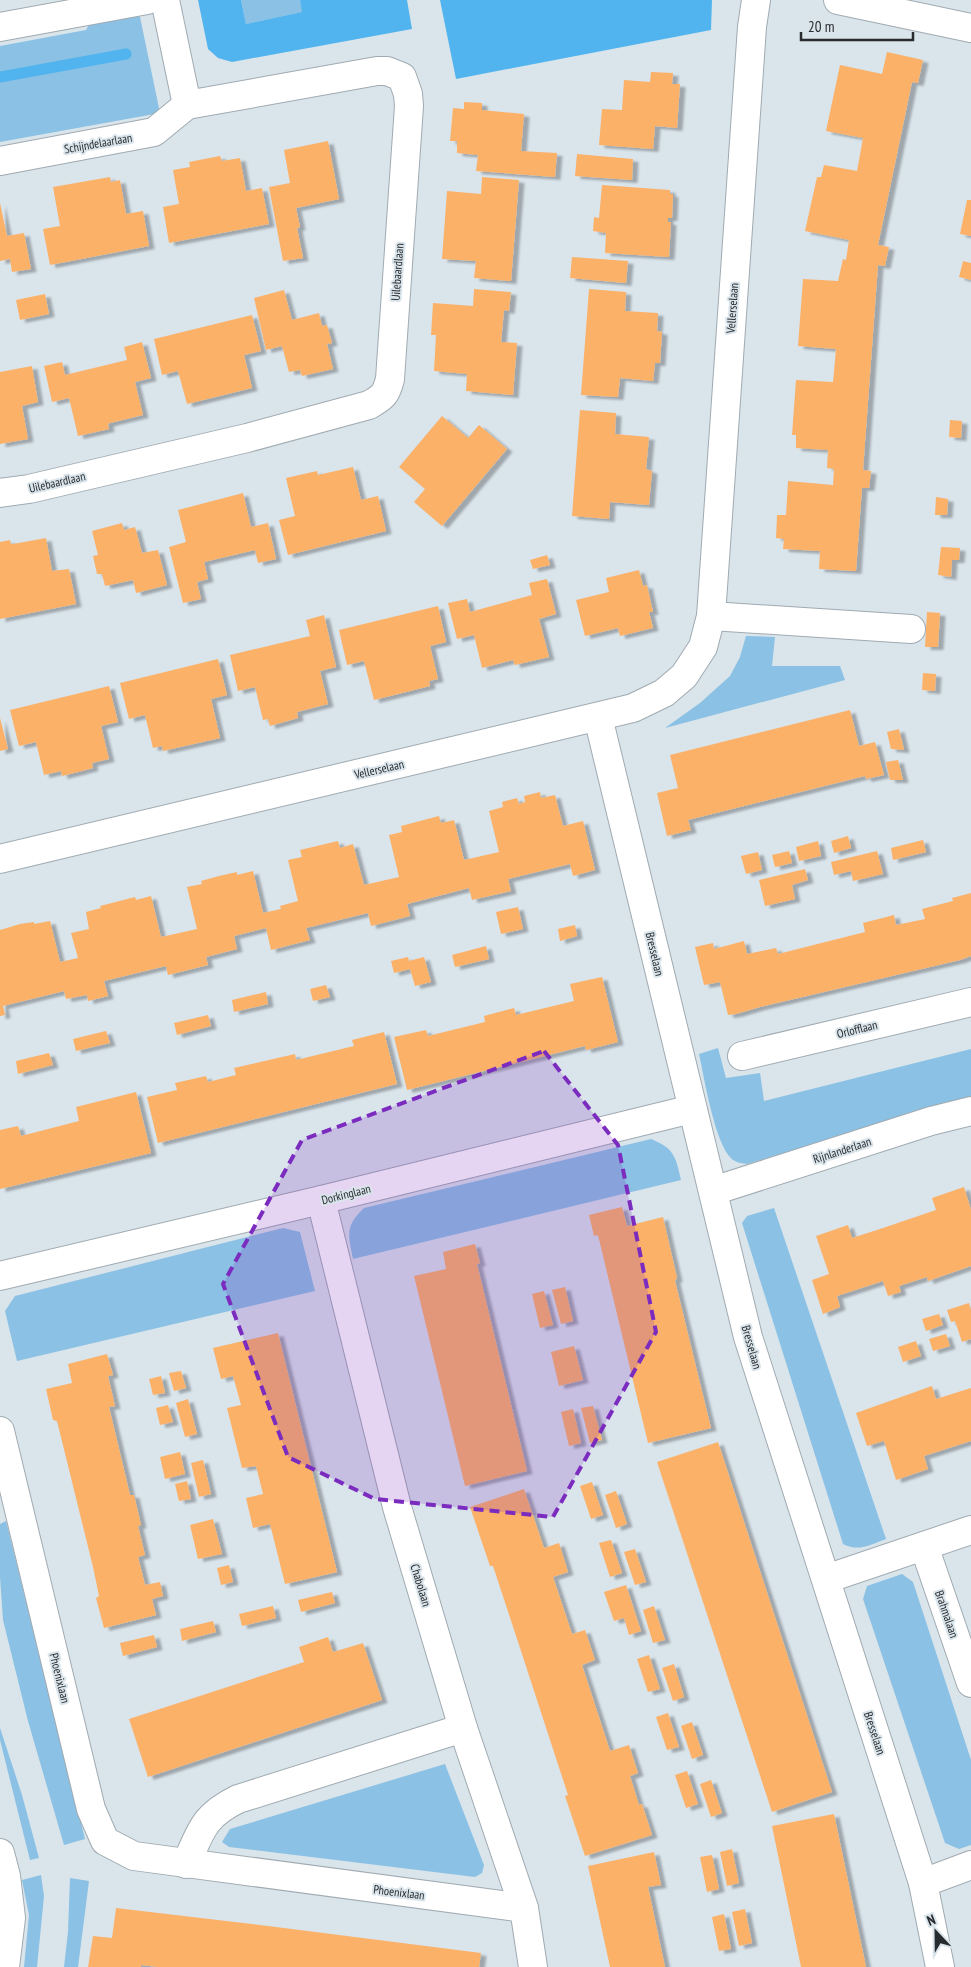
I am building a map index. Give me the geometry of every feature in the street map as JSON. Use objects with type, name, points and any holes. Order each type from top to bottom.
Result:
[{"type":"street","points":[[0,27],[147,0]]},
{"type":"street","points":[[166,0],[187,105]]},
{"type":"street","name":"Vellerselaan","points":[[0,860],[633,708],[664,693],[684,676],[703,648],[711,616],[751,37],[756,0]]},
{"type":"street","points":[[838,0],[971,28]]},
{"type":"street","name":"Uilebaardlaan","points":[[0,494],[247,438],[369,405],[380,399],[387,391],[390,379],[409,106],[408,94],[402,77],[387,71],[377,71],[187,105]]},
{"type":"street","name":"Schijndelaarlaan","points":[[0,161],[154,132],[187,105]]},
{"type":"street","points":[[711,616],[911,629]]},
{"type":"street","name":"Bresselaan","points":[[598,717],[748,1336],[924,1883],[940,1967]]},
{"type":"street","name":"Orlofflaan","points":[[742,1056],[971,1002]]},
{"type":"street","name":"Dorkinglaan","points":[[0,1276],[692,1109]]},
{"type":"street","name":"Rijnlanderlaan","points":[[713,1192],[931,1121],[971,1111]]},
{"type":"street","name":"Chabolaan","points":[[321,1200],[397,1507],[463,1728],[524,1908],[533,1967]]},
{"type":"street","name":"Phoenixlaan","points":[[0,1431],[91,1809],[105,1841],[134,1856],[524,1908]]},
{"type":"street","points":[[826,1579],[971,1530]]},
{"type":"street","name":"Brahmalaan","points":[[924,1546],[971,1683]]},
{"type":"street","points":[[186,1864],[206,1822],[221,1807],[238,1799],[463,1728]]},
{"type":"street","points":[[0,1853],[6,1876],[11,1918],[5,1967]]},
{"type":"street","points":[[924,1883],[971,1865]]},
{"type":"highlighted area","points":[[544,1051],[618,1145],[656,1332],[553,1517],[375,1499],[288,1457],[223,1284],[302,1140]]},
{"type":"shaded area","points":[[198,0],[241,0],[246,24],[302,12],[300,0],[407,0],[412,29],[232,62],[218,58],[208,49]]},
{"type":"shaded area","points":[[241,0],[300,0],[303,12],[246,24]]},
{"type":"shaded area","points":[[440,0],[712,0],[711,30],[456,79]]},
{"type":"shaded area","points":[[131,12],[140,17],[160,113],[0,142],[0,46],[86,30],[95,15]]},
{"type":"shaded area","points":[[746,636],[775,637],[772,666],[840,666],[845,680],[665,728],[700,703],[730,676],[740,657]]},
{"type":"shaded area","points":[[718,1048],[726,1078],[760,1073],[764,1101],[971,1049],[971,1098],[747,1164],[741,1163],[728,1155],[722,1144],[712,1112],[699,1054]]},
{"type":"shaded area","points":[[651,1139],[665,1146],[673,1154],[681,1180],[353,1259],[349,1231],[354,1220],[364,1208]]},
{"type":"shaded area","points":[[774,1208],[886,1539],[864,1547],[859,1548],[843,1544],[742,1223],[747,1216]]},
{"type":"shaded area","points":[[283,1228],[300,1232],[315,1291],[17,1361],[5,1311],[15,1296]]},
{"type":"shaded area","points":[[6,1521],[85,1839],[64,1845],[28,1721],[3,1620],[0,1577],[0,1524]]},
{"type":"shaded area","points":[[902,1574],[913,1582],[971,1760],[971,1845],[959,1849],[945,1843],[863,1599],[867,1586]]},
{"type":"shaded area","points":[[0,1728],[22,1795],[39,1858],[30,1860],[0,1740]]},
{"type":"shaded area","points":[[445,1764],[484,1865],[482,1873],[475,1877],[229,1847],[222,1842],[230,1829]]},
{"type":"shaded area","points":[[41,1875],[44,1896],[37,1967],[24,1967],[29,1915],[22,1880]]},
{"type":"shaded area","points":[[70,1878],[89,1881],[78,1967],[64,1967],[68,1932]]},
{"type":"building","points":[[887,52],[923,60],[918,83],[912,82],[878,245],[889,247],[885,266],[878,265],[863,470],[871,471],[869,488],[862,488],[856,571],[819,569],[820,551],[783,549],[784,539],[776,538],[777,515],[786,515],[788,481],[833,485],[834,469],[827,468],[828,450],[796,448],[796,435],[792,435],[796,380],[833,382],[836,349],[798,346],[803,279],[838,281],[843,259],[846,260],[849,240],[805,231],[817,177],[821,177],[824,165],[857,171],[863,138],[826,131],[840,65],[882,74]]},
{"type":"building","points":[[651,72],[673,73],[672,84],[680,84],[677,128],[655,126],[653,149],[599,145],[602,109],[622,110],[624,80],[650,82]]},
{"type":"building","points":[[464,102],[482,103],[482,110],[524,114],[521,151],[557,153],[555,177],[476,171],[478,155],[457,153],[457,141],[450,141],[453,108],[464,109]]},
{"type":"building","points":[[328,141],[339,199],[296,208],[300,227],[297,228],[303,258],[283,261],[269,187],[290,183],[284,150]]},
{"type":"building","points":[[577,154],[633,159],[632,180],[575,176]]},
{"type":"building","points":[[220,156],[222,161],[240,158],[246,191],[262,188],[269,224],[169,243],[163,207],[179,204],[173,170],[190,167],[189,162]]},
{"type":"building","points":[[110,177],[111,182],[120,180],[126,214],[143,211],[149,246],[50,265],[43,229],[60,226],[53,187]]},
{"type":"building","points":[[482,177],[519,180],[511,281],[474,278],[476,261],[442,259],[447,191],[481,194]]},
{"type":"building","points":[[602,185],[670,190],[670,194],[673,194],[672,218],[668,218],[668,222],[671,222],[669,257],[605,253],[606,233],[593,231],[594,217],[599,218]]},
{"type":"building","points":[[967,200],[971,200],[971,236],[960,234]]},
{"type":"building","points":[[0,203],[7,236],[24,233],[31,269],[12,272],[10,259],[0,261]]},
{"type":"building","points":[[572,257],[628,261],[626,283],[570,278]]},
{"type":"building","points":[[963,261],[971,263],[971,280],[959,277]]},
{"type":"building","points":[[474,289],[511,292],[509,311],[504,310],[501,342],[517,343],[513,395],[466,391],[467,374],[434,371],[436,335],[431,335],[433,303],[473,306]]},
{"type":"building","points":[[589,289],[626,292],[625,311],[658,313],[657,331],[662,332],[660,363],[655,363],[653,381],[620,378],[618,397],[581,395]]},
{"type":"building","points":[[284,290],[292,320],[319,313],[322,326],[327,325],[332,343],[327,344],[333,369],[302,376],[300,370],[289,372],[282,346],[266,350],[254,298]]},
{"type":"building","points":[[45,294],[49,314],[20,320],[16,300]]},
{"type":"building","points":[[252,315],[261,351],[244,355],[252,388],[187,404],[178,371],[162,375],[154,339]]},
{"type":"building","points":[[142,342],[151,378],[135,382],[143,415],[110,423],[108,424],[109,429],[78,436],[69,398],[52,402],[44,366],[62,362],[65,375],[127,360],[124,347]]},
{"type":"building","points":[[32,366],[38,402],[22,406],[28,439],[0,444],[0,372]]},
{"type":"building","points":[[580,410],[616,413],[615,434],[649,437],[646,469],[652,471],[649,505],[610,502],[609,519],[572,516]]},
{"type":"building","points":[[442,416],[468,438],[479,425],[507,449],[442,526],[414,502],[425,489],[399,467]]},
{"type":"building","points":[[950,420],[962,421],[961,438],[949,437]]},
{"type":"building","points":[[353,467],[361,500],[378,496],[386,531],[288,555],[279,520],[295,516],[286,478],[317,471],[318,475]]},
{"type":"building","points":[[243,493],[251,527],[268,523],[276,559],[258,563],[255,550],[204,562],[208,579],[197,582],[201,599],[183,603],[169,547],[186,542],[178,510]]},
{"type":"building","points":[[936,497],[948,499],[947,515],[935,515]]},
{"type":"building","points":[[122,523],[124,530],[135,527],[142,553],[158,550],[167,585],[136,593],[133,580],[105,586],[102,574],[97,574],[93,556],[98,555],[92,531]]},
{"type":"building","points":[[46,538],[52,571],[69,569],[76,604],[0,619],[0,542],[10,540],[11,544],[13,544]]},
{"type":"building","points":[[941,547],[960,548],[959,560],[952,560],[951,577],[938,575]]},
{"type":"building","points":[[547,555],[550,565],[533,569],[530,560]]},
{"type":"building","points":[[639,570],[643,586],[647,585],[653,612],[649,612],[653,628],[620,636],[618,628],[585,636],[576,600],[609,592],[606,578]]},
{"type":"building","points":[[547,579],[556,614],[539,619],[549,657],[515,665],[513,660],[482,668],[474,635],[457,639],[448,603],[467,599],[470,612],[532,595],[529,583]]},
{"type":"building","points":[[438,606],[446,642],[430,646],[438,679],[429,681],[430,686],[374,700],[364,661],[347,665],[339,630]]},
{"type":"building","points":[[927,612],[940,613],[938,647],[925,647]]},
{"type":"building","points":[[324,615],[336,667],[320,671],[328,704],[297,712],[298,718],[270,726],[268,719],[263,720],[255,687],[238,691],[230,655],[310,636],[306,620]]},
{"type":"building","points":[[218,659],[227,695],[211,699],[220,738],[163,751],[162,746],[153,748],[145,715],[129,719],[120,683]]},
{"type":"building","points":[[923,673],[936,674],[935,691],[922,690]]},
{"type":"building","points":[[109,686],[118,722],[101,726],[109,759],[92,763],[93,768],[62,776],[61,771],[44,775],[36,742],[19,746],[10,710]]},
{"type":"building","points":[[850,710],[859,746],[875,742],[884,775],[866,779],[865,776],[688,820],[691,830],[667,836],[657,793],[678,788],[670,755]]},
{"type":"building","points":[[0,718],[8,749],[0,751]]},
{"type":"building","points":[[899,729],[904,750],[891,749],[887,732]]},
{"type":"building","points":[[898,760],[903,780],[890,780],[886,762]]},
{"type":"building","points":[[540,792],[541,798],[555,795],[563,826],[583,821],[595,870],[573,876],[570,864],[508,879],[511,891],[472,900],[469,888],[407,904],[410,916],[371,926],[368,913],[306,928],[310,940],[271,950],[266,928],[234,936],[237,949],[206,957],[208,965],[168,975],[166,966],[104,981],[108,996],[88,1001],[87,995],[66,999],[64,991],[3,1006],[5,1015],[0,1016],[0,930],[20,924],[50,921],[60,962],[78,958],[71,933],[89,929],[86,912],[101,908],[100,906],[135,897],[136,900],[151,896],[161,937],[197,929],[187,887],[202,884],[201,881],[237,872],[237,875],[253,871],[263,913],[281,909],[280,906],[298,901],[288,860],[302,857],[300,850],[338,841],[340,848],[353,844],[364,885],[399,877],[389,835],[402,832],[401,826],[439,816],[441,823],[454,820],[464,860],[499,852],[489,811],[503,807],[502,802],[517,798],[519,804],[525,802],[524,796]]},
{"type":"building","points":[[848,836],[851,848],[834,853],[831,841]]},
{"type":"building","points":[[923,840],[926,852],[893,860],[891,848]]},
{"type":"building","points":[[818,841],[821,856],[799,861],[796,847]]},
{"type":"building","points":[[789,851],[792,863],[775,867],[772,855]]},
{"type":"building","points":[[877,851],[883,874],[853,881],[851,871],[834,875],[831,862]]},
{"type":"building","points":[[758,852],[762,870],[746,874],[741,856]]},
{"type":"building","points":[[805,869],[808,880],[792,885],[795,899],[765,906],[759,880]]},
{"type":"building","points":[[971,893],[971,956],[960,960],[728,1015],[720,982],[704,985],[695,947],[713,943],[714,949],[744,941],[747,954],[776,948],[778,954],[865,932],[863,923],[894,915],[896,925],[925,919],[922,909],[953,901],[952,898]]},
{"type":"building","points":[[518,907],[523,929],[501,934],[496,912]]},
{"type":"building","points":[[575,925],[577,936],[560,941],[558,929]]},
{"type":"building","points":[[486,946],[489,959],[455,967],[452,955]]},
{"type":"building","points":[[408,957],[409,961],[424,957],[431,982],[415,986],[410,969],[394,973],[391,961]]},
{"type":"building","points":[[602,977],[618,1042],[586,1050],[585,1046],[407,1090],[394,1037],[426,1030],[428,1036],[485,1022],[484,1016],[514,1008],[516,1015],[574,1001],[570,984]]},
{"type":"building","points":[[326,985],[330,997],[313,1001],[310,989]]},
{"type":"building","points":[[266,992],[268,1004],[234,1012],[232,1000]]},
{"type":"building","points":[[208,1015],[211,1026],[177,1035],[174,1023]]},
{"type":"building","points":[[106,1031],[110,1043],[76,1051],[73,1039]]},
{"type":"building","points":[[384,1032],[397,1084],[158,1143],[147,1097],[177,1090],[175,1083],[206,1076],[208,1082],[236,1075],[234,1068],[295,1054],[296,1060],[354,1046],[352,1040]]},
{"type":"building","points":[[49,1053],[53,1065],[18,1074],[16,1061]]},
{"type":"building","points":[[136,1092],[151,1153],[0,1189],[0,1130],[18,1126],[21,1136],[79,1121],[76,1107]]},
{"type":"building","points":[[964,1187],[971,1210],[971,1266],[928,1281],[927,1277],[899,1286],[901,1292],[888,1296],[883,1281],[837,1296],[840,1307],[823,1314],[812,1280],[829,1274],[816,1236],[848,1225],[852,1238],[880,1229],[936,1210],[932,1198]]},
{"type":"building","points":[[622,1207],[627,1226],[663,1217],[677,1278],[675,1281],[711,1428],[648,1443],[598,1235],[594,1236],[589,1215]]},
{"type":"building","points":[[475,1244],[480,1263],[477,1264],[527,1471],[465,1486],[414,1276],[446,1269],[443,1252]]},
{"type":"building","points":[[565,1287],[573,1321],[561,1324],[552,1290]]},
{"type":"building","points":[[544,1291],[553,1325],[540,1328],[532,1294]]},
{"type":"building","points":[[969,1303],[971,1311],[971,1339],[962,1342],[955,1321],[951,1322],[947,1310]]},
{"type":"building","points":[[939,1314],[943,1325],[926,1331],[922,1319]]},
{"type":"building","points":[[278,1333],[337,1572],[285,1584],[270,1524],[253,1528],[246,1498],[263,1494],[256,1466],[242,1468],[227,1408],[241,1405],[233,1376],[221,1379],[213,1348]]},
{"type":"building","points":[[946,1334],[950,1346],[933,1351],[929,1339]]},
{"type":"building","points":[[916,1341],[921,1356],[903,1362],[898,1347]]},
{"type":"building","points":[[574,1346],[583,1380],[559,1386],[551,1352]]},
{"type":"building","points":[[107,1354],[113,1375],[108,1376],[115,1406],[109,1407],[130,1495],[134,1495],[141,1525],[138,1526],[145,1555],[138,1557],[145,1585],[160,1582],[163,1596],[152,1599],[156,1615],[104,1628],[96,1598],[99,1596],[93,1567],[57,1421],[53,1420],[46,1389],[72,1383],[68,1364]]},
{"type":"building","points":[[181,1371],[186,1388],[174,1391],[169,1373]]},
{"type":"building","points":[[161,1376],[165,1393],[153,1395],[149,1379]]},
{"type":"building","points":[[932,1386],[936,1399],[971,1388],[971,1441],[924,1456],[928,1469],[896,1480],[884,1441],[867,1446],[856,1413]]},
{"type":"building","points":[[188,1399],[197,1434],[185,1437],[176,1403]]},
{"type":"building","points":[[168,1405],[173,1422],[160,1425],[156,1408]]},
{"type":"building","points":[[593,1406],[602,1440],[590,1443],[581,1408]]},
{"type":"building","points":[[573,1409],[581,1443],[569,1446],[561,1412]]},
{"type":"building","points":[[718,1442],[832,1792],[772,1812],[657,1462]]},
{"type":"building","points":[[180,1452],[185,1474],[165,1479],[160,1457]]},
{"type":"building","points":[[203,1460],[211,1494],[199,1497],[191,1463]]},
{"type":"building","points":[[187,1481],[191,1499],[179,1501],[175,1484]]},
{"type":"building","points":[[592,1482],[603,1515],[591,1519],[580,1486]]},
{"type":"building","points":[[524,1489],[544,1548],[559,1543],[568,1572],[553,1577],[572,1634],[585,1630],[595,1660],[582,1665],[610,1751],[629,1745],[638,1773],[630,1776],[639,1805],[642,1804],[652,1835],[585,1856],[565,1796],[568,1795],[493,1566],[490,1566],[470,1507]]},
{"type":"building","points":[[616,1491],[627,1524],[616,1528],[605,1495]]},
{"type":"building","points":[[213,1519],[222,1554],[198,1559],[190,1525]]},
{"type":"building","points":[[611,1540],[622,1573],[610,1577],[599,1543]]},
{"type":"building","points":[[635,1549],[646,1582],[635,1585],[624,1552]]},
{"type":"building","points":[[229,1565],[233,1582],[221,1585],[217,1568]]},
{"type":"building","points":[[626,1585],[641,1631],[629,1635],[624,1618],[614,1621],[604,1592]]},
{"type":"building","points":[[332,1592],[335,1603],[301,1612],[298,1600]]},
{"type":"building","points":[[273,1606],[276,1618],[242,1626],[239,1614]]},
{"type":"building","points":[[654,1606],[665,1640],[653,1643],[643,1610]]},
{"type":"building","points":[[213,1621],[216,1632],[182,1641],[180,1629]]},
{"type":"building","points":[[154,1635],[157,1647],[123,1656],[120,1643]]},
{"type":"building","points":[[328,1637],[333,1652],[363,1643],[382,1700],[148,1777],[129,1719],[304,1662],[299,1647]]},
{"type":"building","points":[[649,1655],[660,1689],[648,1692],[637,1659]]},
{"type":"building","points":[[674,1664],[684,1697],[673,1701],[662,1668]]},
{"type":"building","points":[[668,1713],[679,1747],[667,1750],[656,1717]]},
{"type":"building","points":[[692,1722],[703,1755],[692,1759],[681,1726]]},
{"type":"building","points":[[687,1771],[698,1804],[686,1808],[675,1775]]},
{"type":"building","points":[[711,1780],[722,1813],[711,1817],[700,1784]]},
{"type":"building","points":[[834,1814],[866,1967],[801,1967],[772,1826]]},
{"type":"building","points":[[732,1849],[739,1883],[727,1886],[720,1852]]},
{"type":"building","points":[[654,1852],[661,1885],[648,1887],[665,1967],[610,1967],[588,1866]]},
{"type":"building","points":[[712,1855],[719,1889],[707,1892],[700,1857]]},
{"type":"building","points":[[116,1908],[481,1953],[479,1967],[159,1967],[141,1965],[141,1967],[88,1967],[93,1936],[112,1938]]},
{"type":"building","points":[[745,1909],[752,1943],[739,1946],[732,1912]]},
{"type":"building","points":[[724,1914],[731,1949],[719,1951],[712,1917]]},
{"type":"waterway","points":[[0,77],[126,54]]}]
